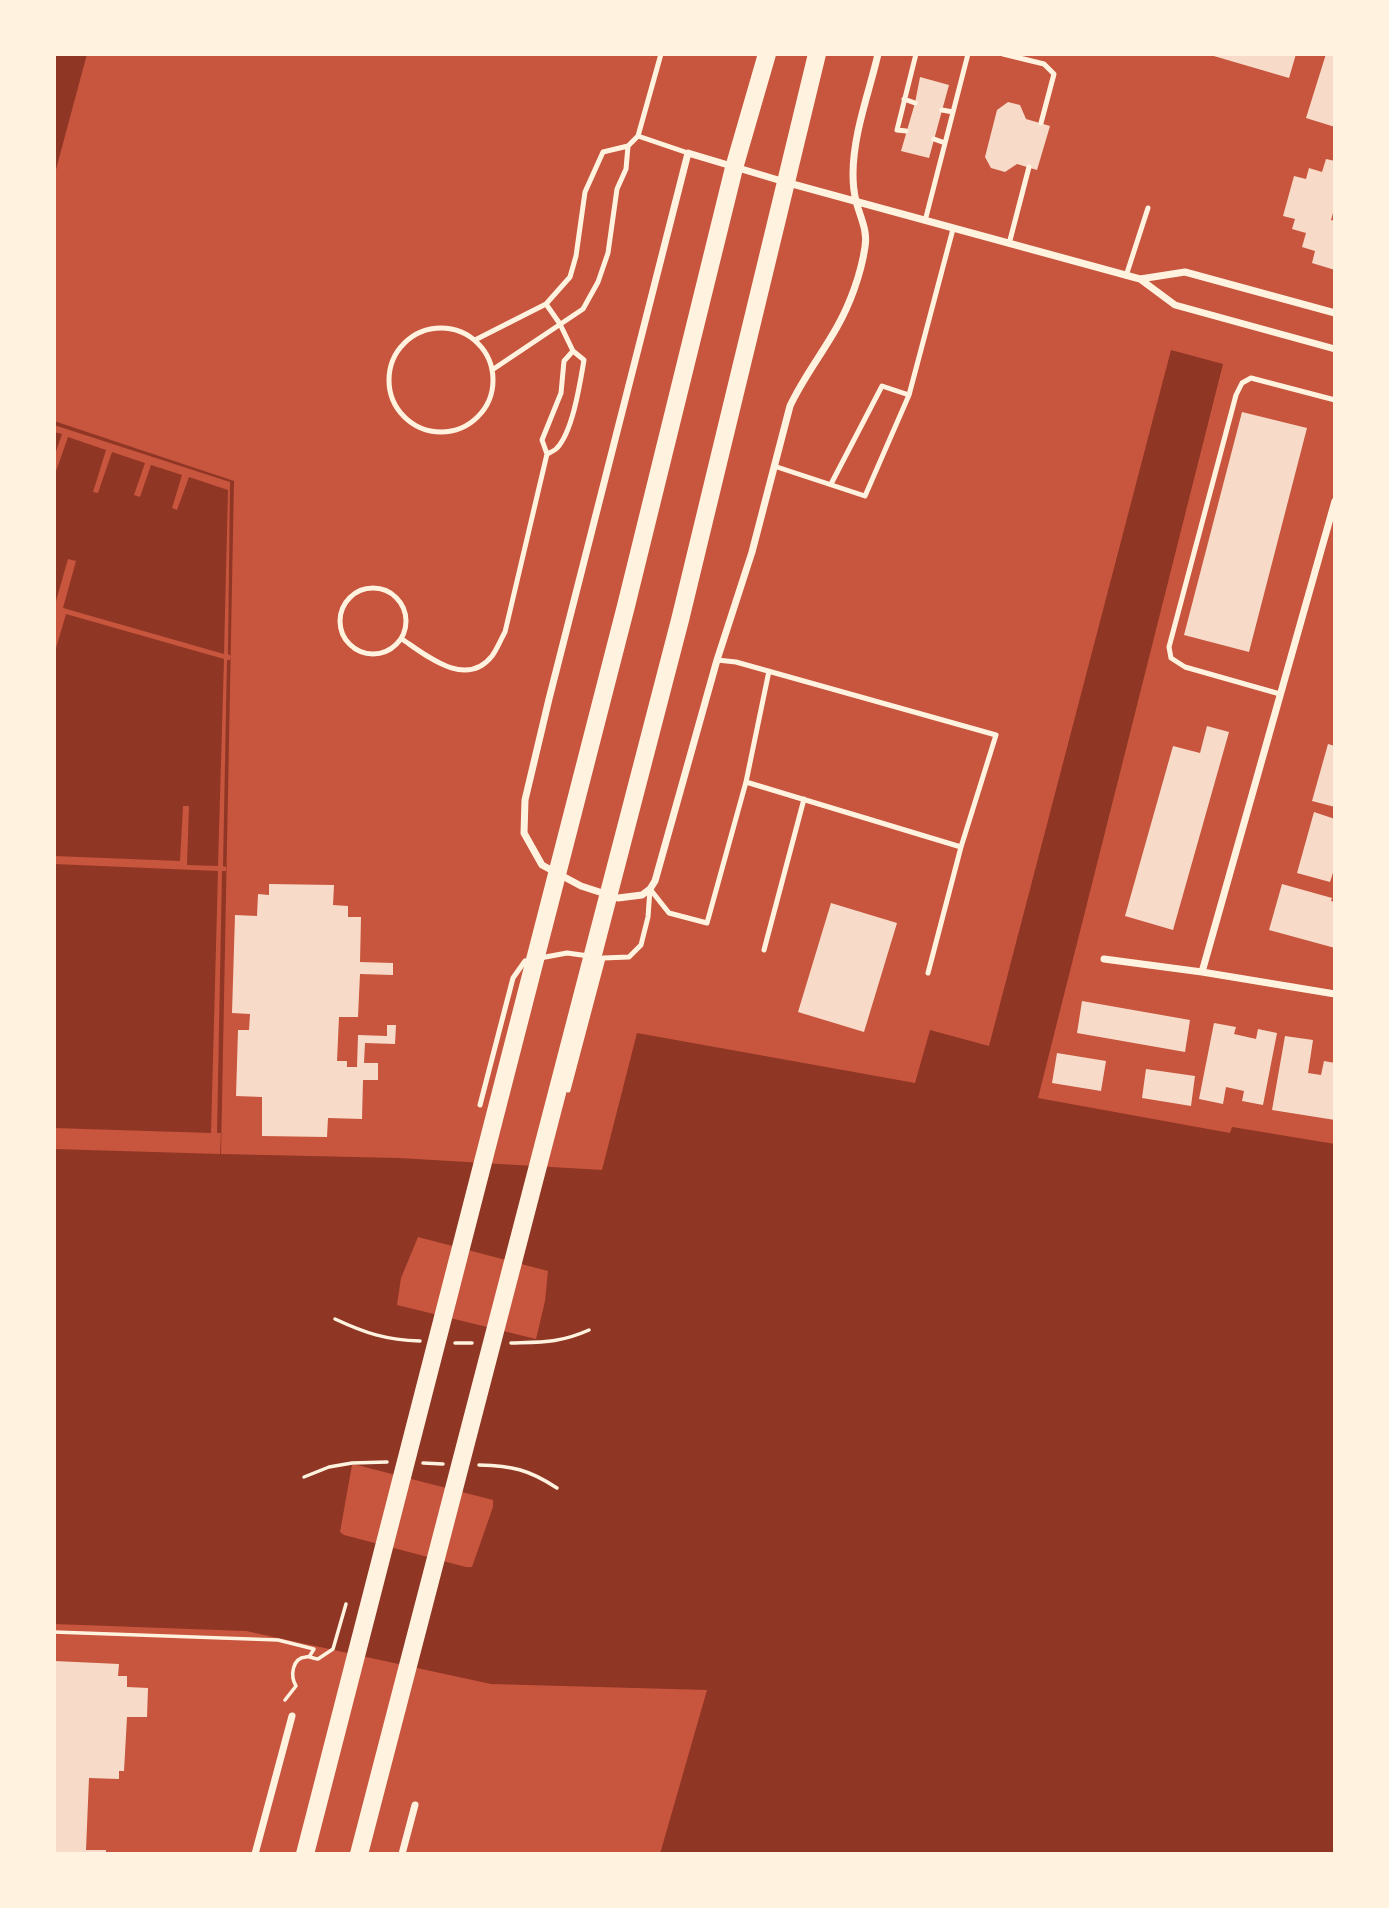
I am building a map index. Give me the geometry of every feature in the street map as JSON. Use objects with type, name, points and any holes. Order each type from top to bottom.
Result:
[{"type":"main road","points":[[304,1854],[626,606],[734,168],[767,54]]},
{"type":"main road","points":[[359,1854],[680,620],[817,54]]},
{"type":"street","points":[[878,54],[854,152],[856,201],[864,222],[866,243],[863,260],[846,309],[790,405],[752,552],[717,660],[655,881],[642,895],[618,898],[581,886],[542,865],[524,833],[525,800],[688,153],[785,183],[856,201],[1126,276],[1140,279],[1185,272],[1335,313]]},
{"type":"street","points":[[1140,279],[1175,305],[1335,349]]},
{"type":"street","points":[[1202,972],[1335,501]]},
{"type":"street","points":[[1104,959],[1202,972],[1335,995]]},
{"type":"street","points":[[255,1854],[292,1716]]},
{"type":"street","points":[[402,1854],[415,1805]]},
{"type":"lane","points":[[475,340],[546,304],[570,278],[576,256],[585,191],[603,152],[628,146],[638,136],[661,54]]},
{"type":"lane","points":[[906,131],[897,130],[916,54]]},
{"type":"lane","points":[[925,221],[968,54]]},
{"type":"lane","points":[[1003,54],[1044,64],[1054,74],[1041,123]]},
{"type":"lane","points":[[904,99],[915,103]]},
{"type":"lane","points":[[942,110],[953,112]]},
{"type":"lane","points":[[638,136],[688,153]]},
{"type":"lane","points":[[934,139],[945,142]]},
{"type":"lane","points":[[492,370],[583,309],[598,282],[608,253],[617,189],[626,169],[628,146]]},
{"type":"lane","points":[[1009,244],[1029,167]]},
{"type":"lane","points":[[1126,276],[1148,208]]},
{"type":"lane","points":[[774,466],[865,496],[909,395],[953,229]]},
{"type":"lane","points":[[546,304],[560,324],[573,351],[584,360],[580,387],[568,428],[557,449],[547,454]]},
{"type":"lane","points":[[444,327],[460,331],[475,340],[486,354],[492,370],[492,387],[487,404],[477,418],[463,428],[446,432],[429,431],[413,425],[400,413],[391,398],[388,381],[391,364],[398,349],[411,336],[426,329],[444,327]]},
{"type":"lane","points":[[402,639],[437,662],[457,671],[474,670],[492,657],[505,632],[547,454],[542,440],[561,393],[564,361],[573,351]]},
{"type":"lane","points":[[1280,694],[1185,667],[1171,658],[1169,647],[1236,395],[1242,383],[1251,378],[1335,400]]},
{"type":"lane","points":[[831,484],[882,386],[909,395]]},
{"type":"lane","points":[[369,587],[390,592],[398,598],[407,618],[402,639],[384,653],[362,652],[352,647],[344,638],[340,627],[344,605],[359,590],[369,587]]},
{"type":"lane","points":[[717,660],[736,662],[996,735],[961,847],[928,973]]},
{"type":"lane","points":[[650,889],[669,913],[707,923],[746,782],[769,671]]},
{"type":"lane","points":[[746,782],[961,847]]},
{"type":"lane","points":[[764,950],[804,799]]},
{"type":"lane","points":[[480,1105],[513,978],[525,961],[567,953],[603,958],[629,957],[641,945],[648,917],[650,889]]},
{"type":"lane","points":[[568,1090],[603,958]]},
{"type":"path","points":[[335,1319],[384,1338],[431,1342]]},
{"type":"path","points":[[511,1343],[552,1342],[589,1330]]},
{"type":"path","points":[[444,1342],[484,1343]]},
{"type":"path","points":[[304,1477],[329,1466],[387,1462]]},
{"type":"path","points":[[423,1463],[447,1464]]},
{"type":"path","points":[[471,1465],[496,1465],[527,1471],[557,1488]]},
{"type":"path","points":[[285,1700],[296,1686],[291,1673],[301,1658],[318,1659],[333,1649],[346,1604]]},
{"type":"path","points":[[54,1632],[278,1640],[314,1648],[309,1657]]},
{"type":"shaded area","points":[[54,54],[87,54],[54,177]]},
{"type":"shaded area","points":[[1171,350],[1223,364],[1038,1098],[1230,1133],[1232,1127],[1335,1144],[1335,1854],[660,1854],[707,1690],[491,1684],[246,1631],[54,1624],[54,421],[234,481],[221,1154],[399,1158],[602,1170],[637,1033],[915,1083],[930,1030],[989,1046]]},
{"type":"pier","points":[[54,425],[230,482],[228,654],[231,656],[230,660],[227,660],[223,866],[226,871],[222,871],[217,1133],[221,1133],[220,1154],[54,1149],[54,1128],[211,1133],[218,871],[54,864],[54,856],[180,861],[183,806],[189,806],[187,865],[218,866],[224,659],[66,614],[54,655],[54,608],[68,559],[76,561],[63,608],[224,654],[228,490],[189,477],[177,510],[172,508],[182,475],[151,465],[140,497],[134,495],[145,463],[112,452],[98,493],[93,492],[106,450],[68,437],[54,477],[54,457],[62,434],[54,432]]},
{"type":"pier","points":[[418,1237],[548,1271],[545,1301],[536,1339],[397,1305],[401,1278]]},
{"type":"pier","points":[[352,1465],[493,1500],[472,1567],[340,1532]]},
{"type":"building","points":[[1207,54],[1296,54],[1289,78]]},
{"type":"building","points":[[1326,54],[1335,54],[1335,127],[1306,118]]},
{"type":"building","points":[[920,77],[949,85],[929,158],[901,151]]},
{"type":"building","points":[[1008,102],[1020,105],[1026,119],[1050,126],[1037,170],[1017,164],[1005,172],[991,168],[985,157],[997,110]]},
{"type":"building","points":[[1326,159],[1335,161],[1335,206],[1331,220],[1335,221],[1335,270],[1312,263],[1315,251],[1302,247],[1306,233],[1292,229],[1295,219],[1283,216],[1294,176],[1306,179],[1309,168],[1322,172]]},
{"type":"building","points":[[1242,412],[1307,428],[1249,652],[1184,635]]},
{"type":"building","points":[[1207,726],[1229,732],[1173,930],[1125,916],[1173,746],[1200,753]]},
{"type":"building","points":[[1328,744],[1335,746],[1335,807],[1312,801]]},
{"type":"building","points":[[1314,812],[1335,819],[1335,866],[1330,882],[1297,873]]},
{"type":"building","points":[[269,884],[334,885],[333,905],[348,906],[348,917],[361,917],[360,962],[393,963],[393,975],[360,974],[358,1017],[339,1017],[337,1061],[347,1061],[347,1067],[357,1067],[358,1035],[387,1036],[387,1025],[396,1025],[395,1044],[365,1043],[364,1063],[378,1063],[378,1080],[363,1080],[362,1119],[328,1118],[327,1137],[262,1136],[262,1097],[236,1096],[238,1030],[249,1030],[250,1014],[232,1013],[235,915],[257,916],[258,894],[269,895]]},
{"type":"building","points":[[1282,884],[1332,898],[1331,901],[1335,902],[1335,948],[1269,930]]},
{"type":"building","points":[[831,903],[897,923],[864,1032],[798,1012]]},
{"type":"building","points":[[1082,1001],[1190,1020],[1185,1052],[1077,1033]]},
{"type":"building","points":[[1214,1023],[1236,1027],[1234,1034],[1256,1039],[1258,1029],[1277,1033],[1263,1105],[1242,1101],[1244,1091],[1226,1087],[1223,1104],[1199,1099]]},
{"type":"building","points":[[1285,1036],[1313,1040],[1308,1073],[1321,1075],[1324,1061],[1335,1063],[1335,1120],[1272,1110]]},
{"type":"building","points":[[1057,1053],[1106,1061],[1101,1091],[1052,1083]]},
{"type":"building","points":[[1146,1069],[1195,1076],[1191,1106],[1142,1098]]},
{"type":"building","points":[[54,1661],[119,1664],[118,1676],[127,1676],[127,1687],[148,1688],[147,1717],[127,1717],[124,1771],[119,1771],[119,1779],[89,1778],[86,1850],[106,1850],[106,1854],[54,1854]]}]
